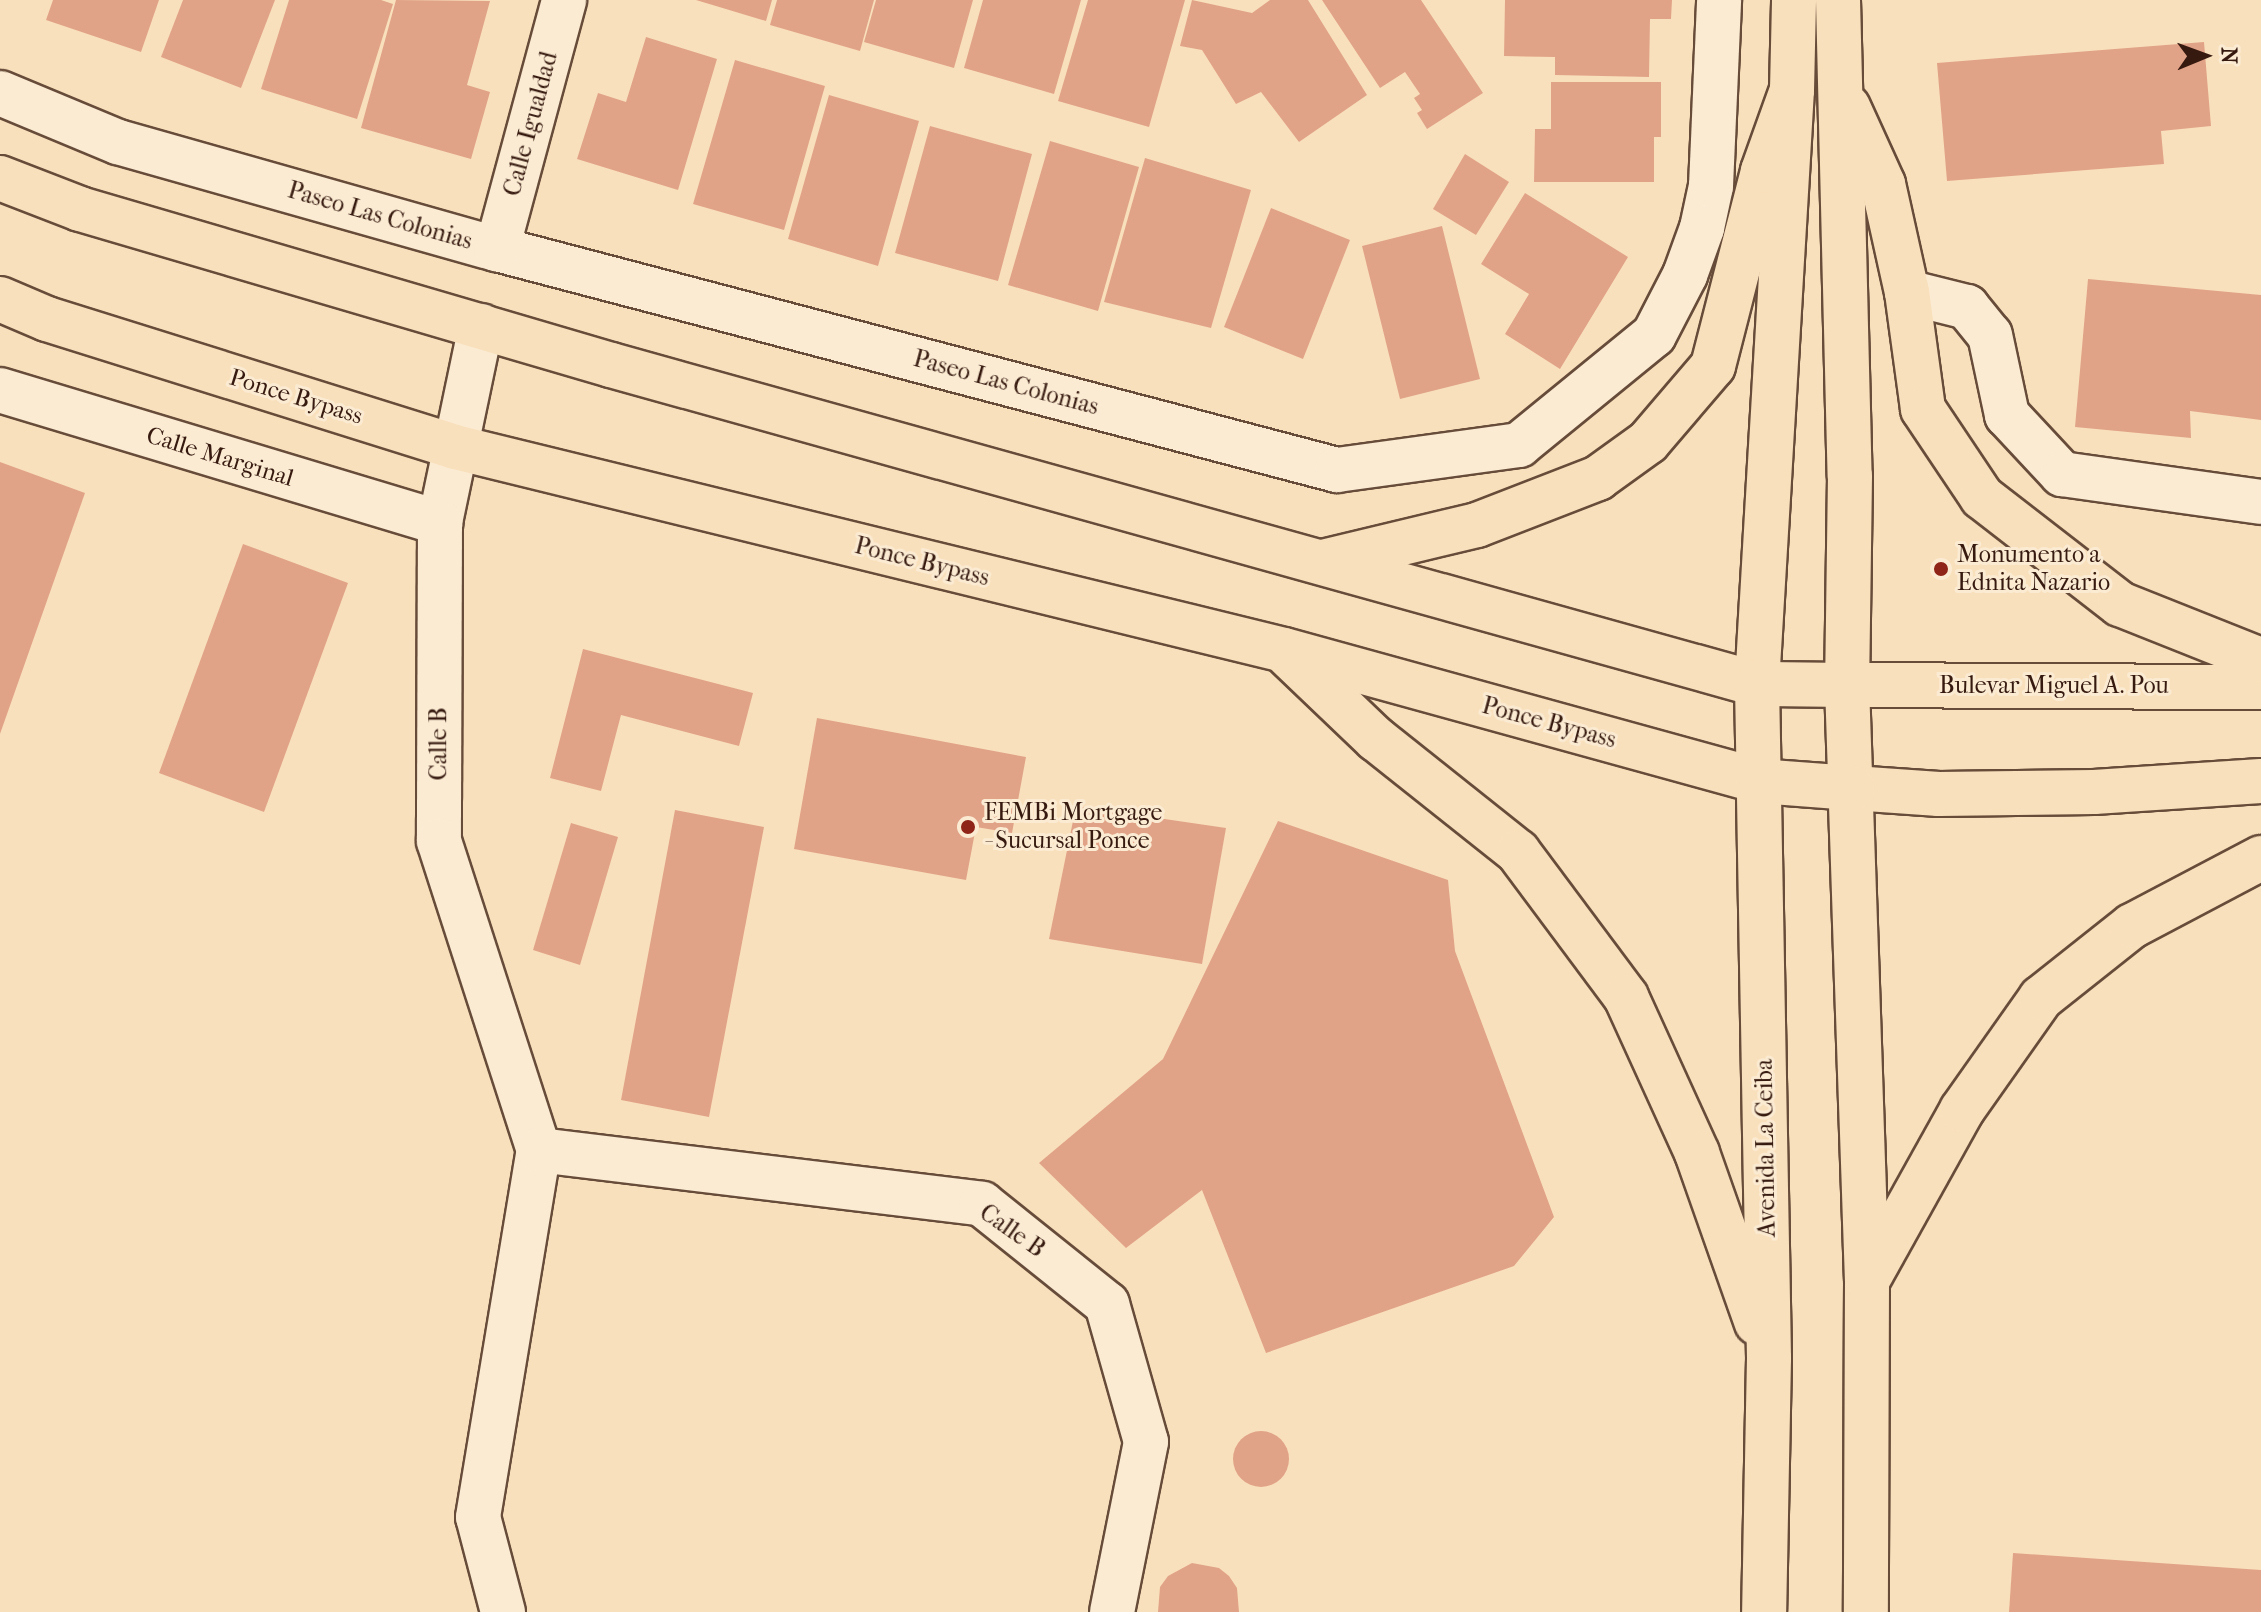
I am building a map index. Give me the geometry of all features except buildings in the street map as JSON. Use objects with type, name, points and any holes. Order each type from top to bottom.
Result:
[{"type":"main road","name":"Avenida La Ceiba","points":[[1764,1612],[1769,1358],[1757,684],[1792,90],[1794,0]]},
{"type":"main road","points":[[1838,0],[1850,476],[1847,685],[1853,788],[1867,1282],[1866,1612]]},
{"type":"main road","points":[[1840,89],[1883,184],[1907,292],[1923,409],[1982,497],[2120,604],[2261,660]]},
{"type":"main road","points":[[1320,562],[1477,525],[1598,478],[1648,442],[1713,366],[1763,171],[1792,90]]},
{"type":"main road","points":[[0,178],[80,209],[481,326],[1757,684],[1847,685]]},
{"type":"main road","name":"Ponce Bypass","points":[[0,299],[47,319],[455,447],[1284,650],[1759,781],[1853,788]]},
{"type":"main road","points":[[1284,650],[1376,739],[1518,852],[1626,997],[1697,1153],[1769,1358]]},
{"type":"main road","name":"Bulevar Miguel A. Pou","points":[[1847,685],[2261,687]]},
{"type":"main road","points":[[1853,788],[1954,794],[2094,792],[2261,781]]},
{"type":"main road","points":[[1867,1282],[1962,1110],[2041,998],[2132,926],[2261,858]]},
{"type":"street","name":"Calle Igualdad","points":[[497,249],[564,0]]},
{"type":"street","name":"Paseo Las Colonias","points":[[0,93],[118,142],[497,249],[1337,470],[1519,445],[1654,335],[1685,275],[1702,228],[1711,186],[1719,0]]},
{"type":"street","points":[[1907,292],[1967,307],[1990,335],[2007,415],[2062,474],[2261,502]]},
{"type":"street","name":"Calle B","points":[[481,326],[440,523],[439,841],[539,1150],[478,1517],[503,1612]]},
{"type":"street","name":"Calle Marginal","points":[[0,390],[440,523]]},
{"type":"street","name":"Calle B","points":[[539,1150],[982,1204],[1095,1294],[1107,1304],[1146,1442],[1112,1612]]},
{"type":"place","name":"Monumento a Ednita Nazario","points":[[1941,569]]},
{"type":"place","name":"FEMBi Mortgage - Sucursal Ponce","points":[[968,827]]}]
